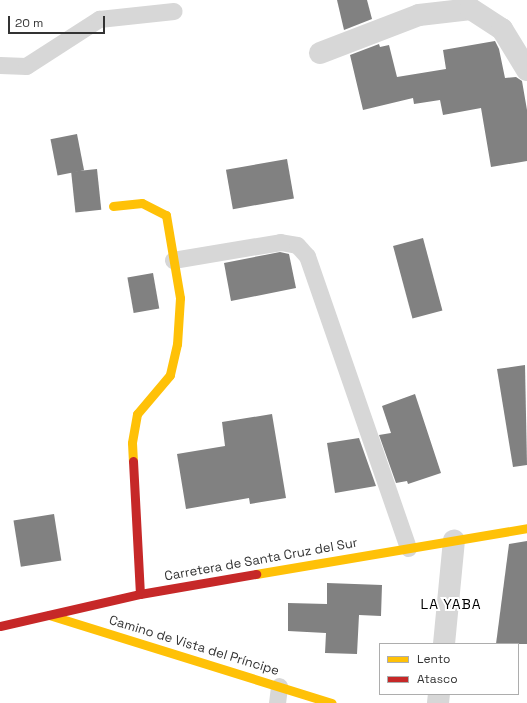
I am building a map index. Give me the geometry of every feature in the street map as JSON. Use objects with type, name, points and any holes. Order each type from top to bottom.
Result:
[{"type":"street","points":[[320,53],[419,15],[471,9],[502,29],[527,70]]},
{"type":"street","points":[[113,206],[142,203],[166,215],[180,298],[177,344],[170,375],[137,414],[132,443],[140,594]]},
{"type":"street","name":"Carretera de Santa Cruz del Sur","points":[[0,626],[140,594],[527,528]]},
{"type":"street","points":[[444,643],[454,540]]},
{"type":"street","name":"Camino de Vista del Príncipe","points":[[48,615],[332,703]]},
{"type":"lane","points":[[0,64],[26,66],[100,19],[174,11]]},
{"type":"lane","points":[[173,260],[280,242],[297,245],[307,256],[408,548]]},
{"type":"lane","points":[[277,703],[279,686]]},
{"type":"building","points":[[337,0],[367,0],[372,19],[344,30]]},
{"type":"building","points":[[495,41],[499,49],[505,78],[516,77],[522,81],[527,110],[527,161],[491,167],[481,108],[443,115],[440,100],[414,104],[413,98],[363,110],[350,55],[379,44],[380,47],[389,45],[397,77],[446,69],[443,50]]},
{"type":"building","points":[[77,134],[84,170],[58,175],[50,139]]},
{"type":"building","points":[[287,159],[294,198],[233,209],[226,170]]},
{"type":"building","points":[[97,169],[101,210],[75,212],[71,172]]},
{"type":"building","points":[[423,238],[442,310],[412,318],[393,246]]},
{"type":"building","points":[[280,252],[289,254],[296,288],[231,301],[224,263]]},
{"type":"building","points":[[153,273],[159,308],[134,313],[127,278]]},
{"type":"building","points":[[525,365],[527,465],[513,467],[497,369]]},
{"type":"building","points":[[415,394],[441,473],[408,484],[407,481],[396,483],[379,435],[391,433],[382,406]]},
{"type":"building","points":[[272,414],[286,498],[250,504],[249,498],[186,509],[177,454],[225,446],[222,422]]},
{"type":"building","points":[[359,438],[376,486],[335,493],[327,443]]},
{"type":"building","points":[[54,514],[61,560],[21,567],[14,520]]},
{"type":"building","points":[[527,541],[527,644],[496,643],[509,544]]},
{"type":"building","points":[[327,583],[382,585],[381,616],[359,615],[357,654],[325,653],[326,633],[288,631],[288,603],[327,604]]},
{"type":"traffic: slow","points":[[113,206],[142,203],[166,215],[180,298],[177,344],[170,375],[137,414],[132,443],[133,461]]},
{"type":"traffic: slow","points":[[256,574],[527,528]]},
{"type":"traffic: slow","points":[[49,615],[332,703]]},
{"type":"traffic: jam","points":[[133,461],[140,594]]},
{"type":"traffic: jam","points":[[0,626],[140,594],[256,574]]},
{"type":"district","name":"LA YABA","points":[[451,604]]}]
